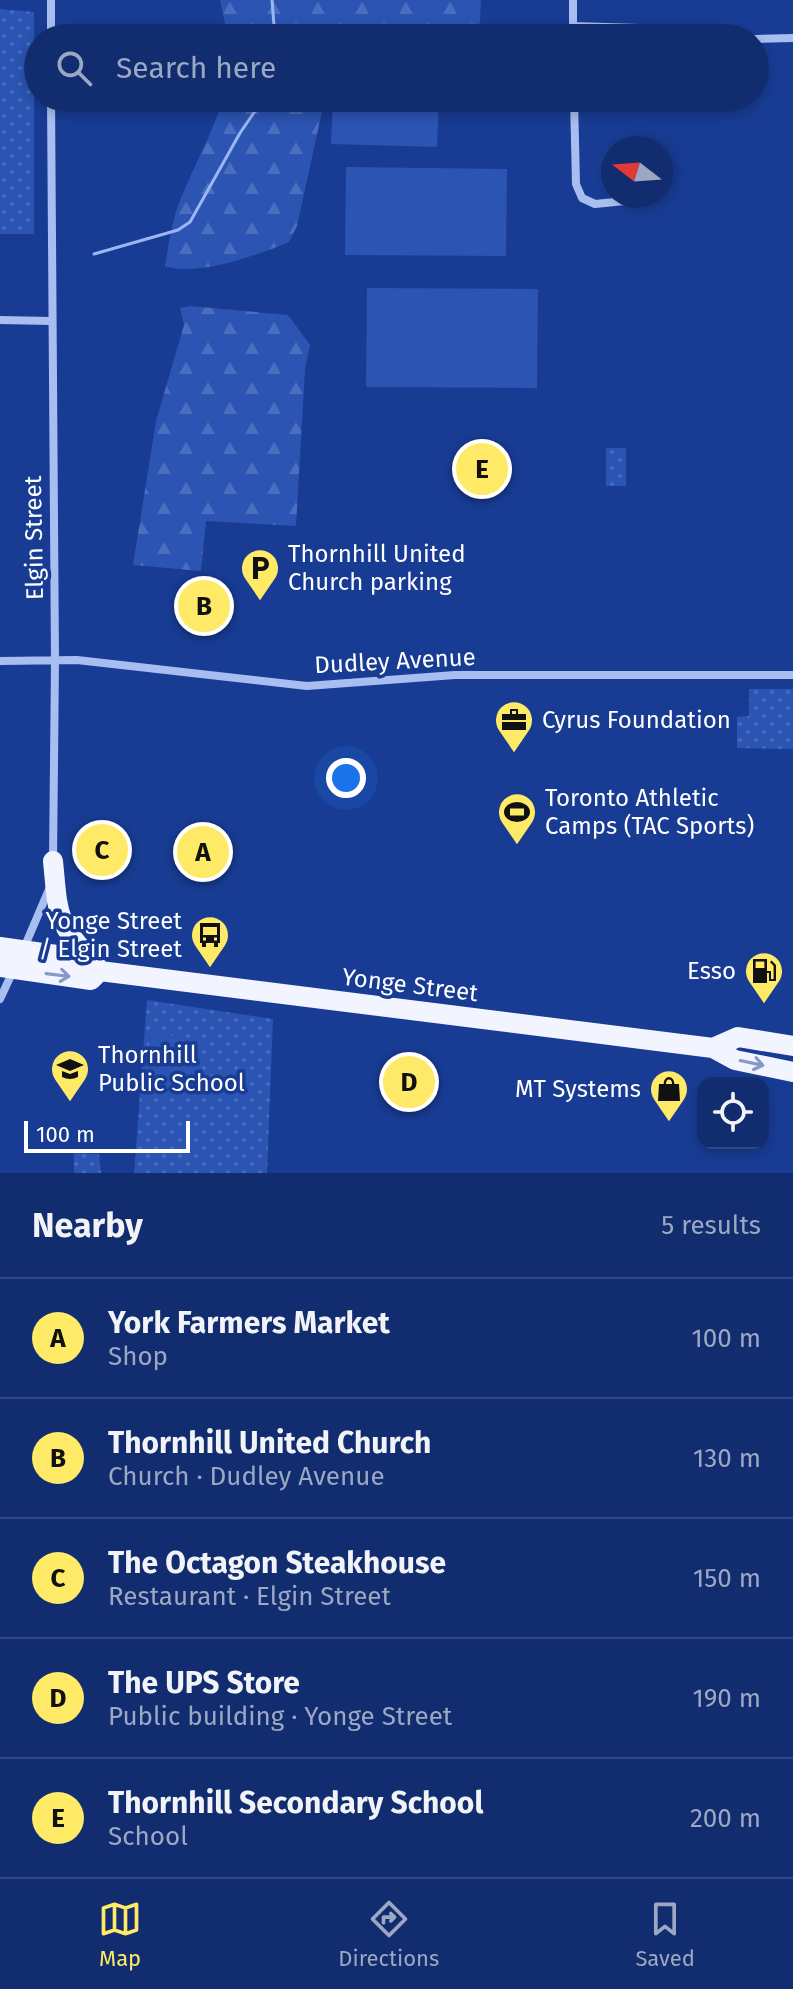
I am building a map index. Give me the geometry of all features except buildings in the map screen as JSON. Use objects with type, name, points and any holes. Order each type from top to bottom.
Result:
[{"type":"main road","points":[[53,861],[58,911],[65,929],[96,966]]},
{"type":"main road","name":"Yonge Street","points":[[0,947],[23,949],[96,966],[713,1048],[735,1060],[793,1072]]},
{"type":"main road","name":"Yonge Street","points":[[7,968],[91,980],[96,966]]},
{"type":"main road","name":"Yonge Street","points":[[713,1048],[738,1037],[793,1046]]},
{"type":"street","points":[[51,0],[51,24]]},
{"type":"street","points":[[573,0],[573,24]]},
{"type":"street","points":[[769,39],[793,38]]},
{"type":"street","name":"Elgin Street","points":[[0,999],[7,968],[23,949],[50,886],[53,861],[55,661],[51,112]]},
{"type":"street","points":[[574,112],[576,184],[582,198],[601,203]]},
{"type":"street","points":[[0,320],[51,321]]},
{"type":"street","name":"Dudley Avenue","points":[[0,661],[77,660],[307,686],[455,675],[793,675]]},
{"type":"green space","points":[[220,0],[481,0],[480,24],[225,24]]},
{"type":"green space","points":[[0,9],[34,12],[34,24],[24,24],[24,112],[34,112],[34,234],[0,234]]},
{"type":"green space","points":[[219,112],[322,112],[297,226],[289,242],[244,258],[193,269],[165,266],[178,206]]},
{"type":"green space","points":[[332,112],[438,112],[437,147],[331,144]]},
{"type":"green space","points":[[346,167],[507,169],[506,256],[345,255]]},
{"type":"green space","points":[[367,288],[538,289],[537,388],[366,387]]},
{"type":"green space","points":[[190,306],[288,315],[310,345],[305,369],[296,526],[206,521],[201,571],[133,565],[156,421],[184,325],[180,308]]},
{"type":"green space","points":[[606,448],[626,448],[626,486],[606,486]]},
{"type":"green space","points":[[749,689],[793,689],[793,749],[737,748],[737,717],[749,716]]},
{"type":"green space","points":[[147,1000],[273,1019],[267,1173],[134,1173]]},
{"type":"green space","points":[[150,1034],[184,1036],[194,1055],[191,1077],[172,1085],[147,1083]]},
{"type":"green space","points":[[74,1153],[99,1154],[101,1173],[74,1173]]},
{"type":"waterway","points":[[272,0],[274,24]]},
{"type":"waterway","points":[[94,254],[178,230],[190,222],[254,112]]},
{"type":"place","name":"Thornhill Secondary School","points":[[482,469]]},
{"type":"place","name":"Thornhill United Church parking","points":[[260,602]]},
{"type":"place","name":"Thornhill United Church","points":[[204,606]]},
{"type":"place","name":"Cyrus Foundation","points":[[514,754]]},
{"type":"place","name":"Toronto Athletic Camps (TAC Sports)","points":[[517,846]]},
{"type":"place","name":"The Octagon Steakhouse","points":[[102,850]]},
{"type":"place","name":"York Farmers Market","points":[[203,852]]},
{"type":"place","name":"Yonge Street / Elgin Street","points":[[210,969]]},
{"type":"place","name":"Esso","points":[[764,1005]]},
{"type":"place","name":"The UPS Store","points":[[409,1082]]},
{"type":"place","name":"Thornhill Public School","points":[[70,1103]]},
{"type":"place","name":"MT Systems","points":[[669,1123]]}]
